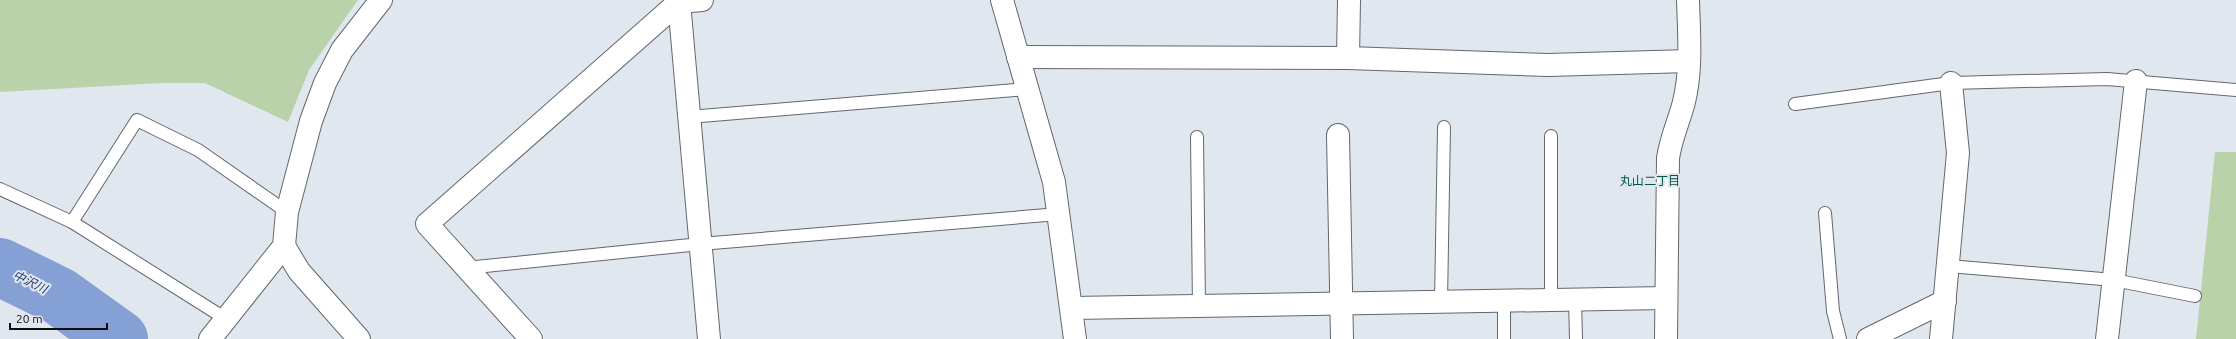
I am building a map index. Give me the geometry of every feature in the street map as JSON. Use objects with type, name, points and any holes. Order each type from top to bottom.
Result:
[{"type":"street","points":[[210,339],[284,246],[287,212],[311,121],[325,83],[342,50],[369,12],[381,0]]},
{"type":"street","points":[[531,339],[427,224],[679,2],[702,0]]},
{"type":"street","points":[[1002,0],[1054,182],[1075,339]]},
{"type":"street","points":[[1348,0],[1348,58]]},
{"type":"street","points":[[1666,339],[1665,298],[1668,158],[1671,138],[1684,101],[1689,61],[1688,0]]},
{"type":"street","points":[[679,2],[709,339]]},
{"type":"street","points":[[1018,56],[1348,58],[1548,65],[1689,61]]},
{"type":"street","points":[[2107,339],[2136,81]]},
{"type":"street","points":[[1941,339],[1949,266],[1958,153],[1951,83]]},
{"type":"street","points":[[1338,135],[1342,339]]},
{"type":"street","points":[[284,246],[299,271],[359,339]]},
{"type":"street","points":[[1072,308],[1665,298]]},
{"type":"street","points":[[1868,339],[1945,301]]},
{"type":"lane","points":[[1795,104],[1951,83],[2108,79],[2236,90]]},
{"type":"lane","points":[[689,117],[1027,89]]},
{"type":"lane","points":[[72,222],[136,120],[198,150],[287,212]]},
{"type":"lane","points":[[1441,302],[1444,127]]},
{"type":"lane","points":[[1551,136],[1551,300]]},
{"type":"lane","points":[[1197,137],[1199,306]]},
{"type":"lane","points":[[0,189],[72,222],[226,320]]},
{"type":"lane","points":[[1825,213],[1833,311],[1840,339]]},
{"type":"lane","points":[[466,268],[700,244],[1058,214]]},
{"type":"lane","points":[[1949,266],[2114,280],[2195,296]]},
{"type":"lane","points":[[1575,299],[1576,339]]},
{"type":"lane","points":[[1504,301],[1504,339]]},
{"type":"green space","points":[[0,0],[358,0],[309,70],[288,122],[205,83],[161,83],[0,92]]},
{"type":"green space","points":[[2215,152],[2236,152],[2236,339],[2196,339]]},
{"type":"waterway","name":"中沢川","points":[[0,267],[59,296],[119,339]]},
{"type":"district","name":"丸山二丁目","points":[[1650,181]]}]
